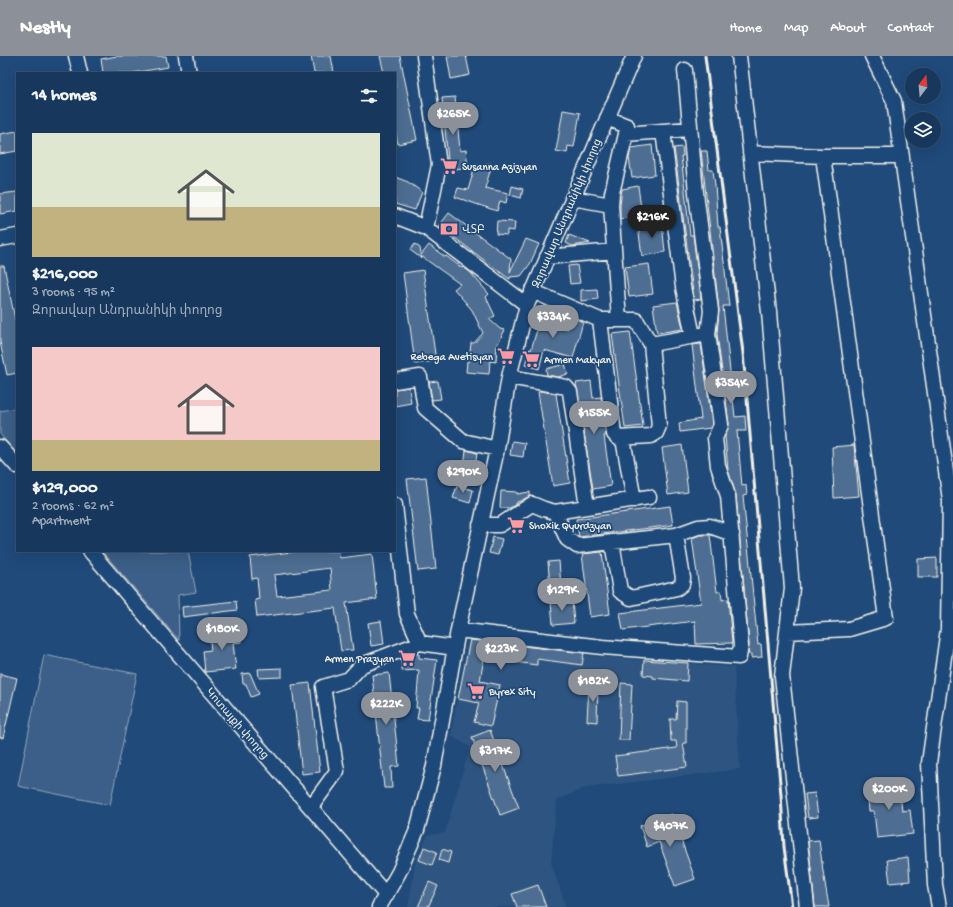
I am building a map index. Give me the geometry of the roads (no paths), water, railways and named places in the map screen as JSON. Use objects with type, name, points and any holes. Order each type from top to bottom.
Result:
[{"type":"street","points":[[76,56],[80,72]]},
{"type":"street","points":[[186,56],[189,72]]},
{"type":"street","points":[[424,56],[440,165],[426,228]]},
{"type":"street","name":"Զորավար Անդրանիկի փողոց","points":[[383,901],[405,859],[423,809],[434,766],[458,630],[497,449],[510,377],[527,305],[634,56]]},
{"type":"street","points":[[739,56],[769,312],[792,580],[782,676],[807,907]]},
{"type":"street","points":[[872,56],[894,101],[950,500],[948,629],[929,763],[935,885],[939,907]]},
{"type":"street","points":[[458,630],[602,647],[739,657],[741,646],[732,534],[728,496],[718,466],[715,438],[721,425],[708,334],[711,310],[696,192],[685,70]]},
{"type":"street","points":[[607,118],[626,124],[626,134],[612,193],[611,205],[619,320]]},
{"type":"street","points":[[626,134],[690,129]]},
{"type":"street","points":[[663,131],[683,287],[693,336]]},
{"type":"street","points":[[750,153],[823,156],[902,156]]},
{"type":"street","points":[[787,632],[849,629],[886,618],[823,156]]},
{"type":"street","points":[[572,198],[611,205]]},
{"type":"street","points":[[396,216],[426,228],[527,305]]},
{"type":"street","points":[[0,239],[16,236]]},
{"type":"street","points":[[547,257],[614,251]]},
{"type":"street","points":[[532,291],[600,320],[636,320],[651,344],[659,426],[656,433],[651,436],[623,439],[618,438],[614,434],[600,320]]},
{"type":"street","points":[[651,344],[708,334]]},
{"type":"street","points":[[396,381],[420,377],[425,408],[463,442],[497,449]]},
{"type":"street","points":[[510,377],[566,387],[570,392],[587,507]]},
{"type":"street","points":[[623,439],[634,500]]},
{"type":"street","points":[[0,447],[16,465]]},
{"type":"street","points":[[480,525],[500,525],[532,504],[555,512],[650,497]]},
{"type":"street","points":[[555,512],[562,530],[571,543],[577,546],[676,535],[698,527],[710,526],[732,534]]},
{"type":"street","points":[[396,514],[407,614],[420,643]]},
{"type":"street","points":[[612,542],[620,591],[631,598],[678,588],[682,584],[683,578],[676,535]]},
{"type":"street","name":"Կոտայքի փողոց","points":[[91,552],[311,807],[383,901]]},
{"type":"street","points":[[311,807],[337,771],[323,687],[349,679],[362,665],[420,643],[455,648]]},
{"type":"railway","points":[[705,56],[743,353],[781,795],[784,847],[792,907]]},
{"type":"place","name":"Susanna Azizyan","points":[[449,166]]},
{"type":"place","name":"ՎՏԲ","points":[[449,229]]},
{"type":"place","name":"Rebega Avetisyan","points":[[506,356]]},
{"type":"place","name":"Armen Makyan","points":[[531,359]]},
{"type":"place","name":"Shoxik Qyurdzyan","points":[[516,525]]},
{"type":"place","name":"Armen Prazyan","points":[[407,658]]},
{"type":"place","name":"Byrex Sity","points":[[476,691]]}]
